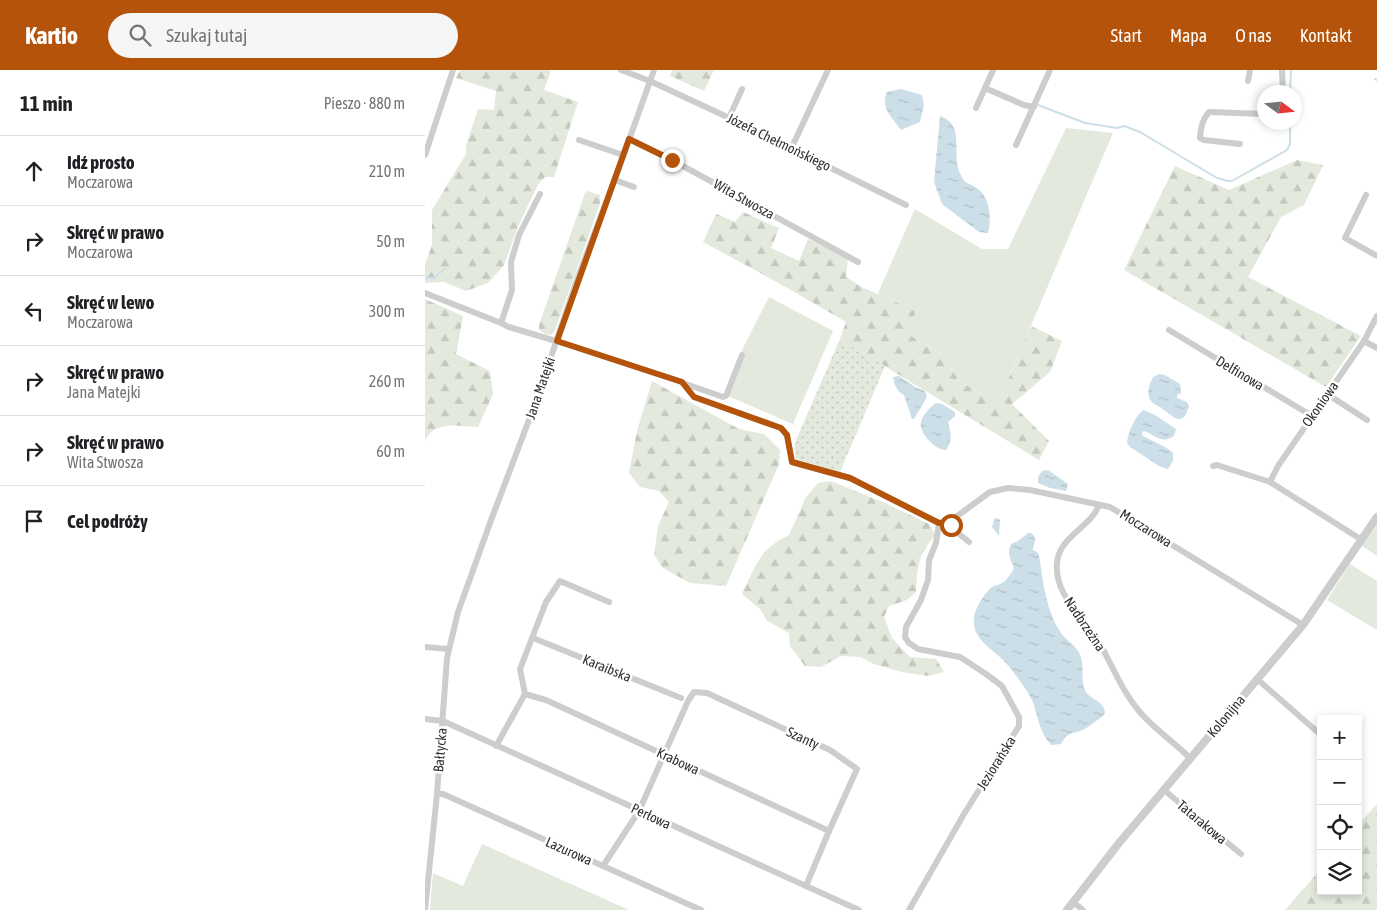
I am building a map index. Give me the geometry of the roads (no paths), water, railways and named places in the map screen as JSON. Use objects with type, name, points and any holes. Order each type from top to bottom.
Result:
[{"type":"street","points":[[425,156],[427,144],[451,70]]},
{"type":"street","name":"Józefa Chełmońskiego","points":[[621,70],[650,80],[906,206]]},
{"type":"street","name":"Jana Matejki","points":[[448,649],[458,612],[535,404],[579,274],[654,70]]},
{"type":"street","points":[[791,149],[828,70]]},
{"type":"street","points":[[976,108],[993,70]]},
{"type":"street","points":[[1016,145],[1050,70]]},
{"type":"street","points":[[1248,81],[1250,70]]},
{"type":"street","points":[[1282,70],[1283,85]]},
{"type":"street","points":[[985,88],[1024,105],[1034,107]]},
{"type":"street","points":[[729,118],[743,89]]},
{"type":"street","points":[[1240,144],[1200,138],[1201,125],[1204,118],[1209,112],[1257,114]]},
{"type":"street","name":"Wita Stwosza","points":[[629,139],[672,160],[858,262]]},
{"type":"street","points":[[579,140],[623,155]]},
{"type":"street","points":[[615,180],[633,187]]},
{"type":"street","points":[[501,323],[511,290],[511,262],[519,235],[540,194]]},
{"type":"street","points":[[1366,195],[1345,238],[1377,256]]},
{"type":"street","points":[[425,293],[509,327],[557,341],[723,397],[742,355]]},
{"type":"street","name":"Okoniowa","points":[[1270,482],[1278,466],[1311,416],[1364,341],[1377,316]]},
{"type":"street","name":"Delfinowa","points":[[1169,330],[1311,416]]},
{"type":"street","points":[[1364,341],[1377,348]]},
{"type":"street","points":[[682,382],[694,397],[781,428],[787,435],[792,462],[850,478],[939,523],[949,522],[953,529],[969,542]]},
{"type":"street","points":[[1327,394],[1367,420]]},
{"type":"street","points":[[1213,466],[1217,465],[1270,482],[1361,540]]},
{"type":"street","name":"Moczarowa","points":[[949,522],[990,492],[1008,488],[1030,490],[1110,507],[1303,625]]},
{"type":"street","name":"Nadbrzeżna","points":[[1099,505],[1096,513],[1073,533],[1063,546],[1057,561],[1058,579],[1073,610],[1098,640],[1125,690],[1139,710],[1155,728],[1190,758]]},
{"type":"street","name":"Kolonijna","points":[[1067,910],[1119,843],[1303,625],[1377,517]]},
{"type":"street","name":"Jeziorańska","points":[[909,910],[1019,726],[1019,717],[1002,686],[987,674],[960,657],[918,648],[909,643],[905,637],[906,627],[921,600],[928,580],[929,560],[936,543],[939,523]]},
{"type":"street","points":[[496,746],[525,694],[520,669],[546,602],[560,581],[609,602]]},
{"type":"street","name":"Karaibska","points":[[533,638],[681,698]]},
{"type":"street","points":[[425,647],[448,649]]},
{"type":"street","name":"Bałtycka","points":[[425,910],[437,794],[448,649]]},
{"type":"street","points":[[1257,680],[1317,732]]},
{"type":"street","name":"Szanty","points":[[664,755],[688,701],[694,692],[707,693],[830,750],[857,769],[829,830]]},
{"type":"street","name":"Krabowa","points":[[525,694],[546,700],[829,830]]},
{"type":"street","name":"Perłowa","points":[[425,719],[443,721],[859,910]]},
{"type":"street","points":[[603,866],[639,811],[664,755]]},
{"type":"street","name":"Tatarakowa","points":[[1164,790],[1241,854]]},
{"type":"street","name":"Lazurowa","points":[[437,794],[443,794],[701,910]]},
{"type":"street","points":[[806,886],[829,830]]},
{"type":"street","points":[[1073,902],[1083,910]]},
{"type":"water","points":[[901,89],[922,95],[924,105],[920,122],[901,130],[886,108],[885,98],[887,92]]},
{"type":"water","points":[[940,116],[953,125],[956,139],[957,164],[961,176],[965,181],[978,189],[985,198],[990,216],[988,233],[979,232],[942,204],[934,182]]},
{"type":"water","points":[[1159,374],[1165,375],[1180,384],[1181,393],[1177,395],[1177,398],[1187,402],[1189,406],[1185,416],[1182,418],[1179,419],[1172,416],[1150,399],[1148,392],[1150,385],[1153,377]]},
{"type":"water","points":[[899,376],[915,387],[925,391],[927,397],[914,419],[912,419],[904,395],[894,383],[893,377]]},
{"type":"water","points":[[936,403],[942,404],[955,412],[955,416],[948,422],[951,436],[946,450],[933,444],[922,431],[922,420],[925,414]]},
{"type":"water","points":[[1143,410],[1155,415],[1176,429],[1174,436],[1166,439],[1144,431],[1142,433],[1143,436],[1173,453],[1173,461],[1168,469],[1159,466],[1127,443],[1132,425]]},
{"type":"water","points":[[1048,470],[1068,484],[1066,491],[1050,488],[1038,483],[1038,477],[1042,471]]},
{"type":"water","points":[[994,519],[1000,520],[999,536],[992,527]]},
{"type":"water","points":[[1028,533],[1035,537],[1033,550],[1039,555],[1046,596],[1052,615],[1061,633],[1080,653],[1084,688],[1089,695],[1102,705],[1105,714],[1088,727],[1066,737],[1061,744],[1051,745],[1047,740],[1027,691],[1005,662],[979,637],[974,625],[974,617],[983,597],[989,589],[1005,581],[1012,572],[1013,566],[1009,554],[1011,544]]},
{"type":"waterway","points":[[1290,85],[1291,70]]},
{"type":"waterway","points":[[1038,105],[1085,123],[1117,128],[1124,126],[1140,132],[1217,178],[1228,181],[1232,181],[1287,150],[1290,144],[1290,130]]},
{"type":"waterway","points":[[425,278],[433,278],[445,269]]}]
